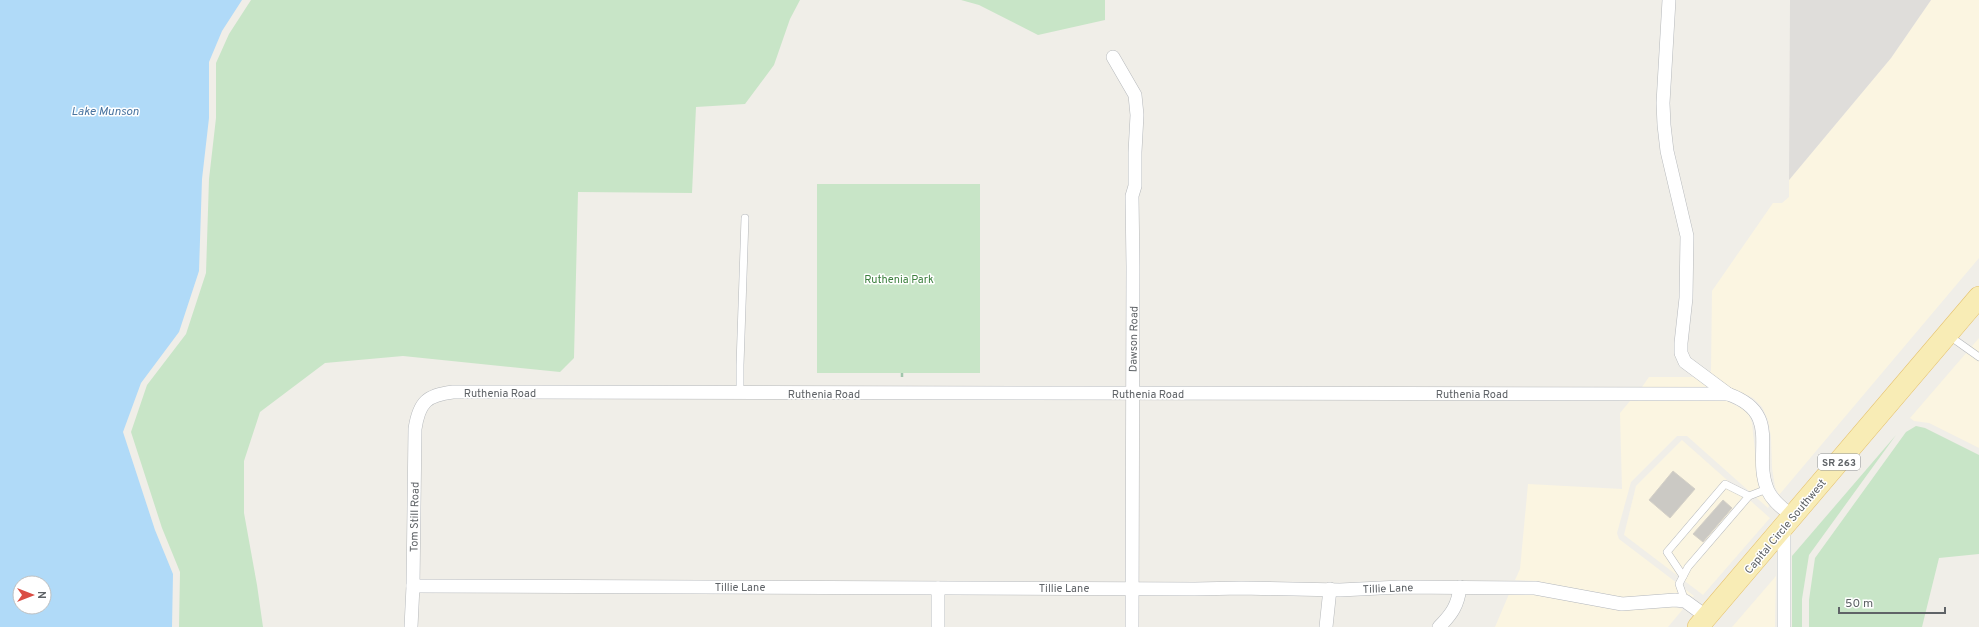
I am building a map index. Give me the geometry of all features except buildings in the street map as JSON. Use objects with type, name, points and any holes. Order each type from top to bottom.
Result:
[{"type":"main road","name":"Capital Circle Southwest","points":[[1703,622],[1979,297]]},
{"type":"street","points":[[1669,0],[1663,103],[1664,125],[1667,152],[1687,236],[1686,298],[1680,343],[1681,353],[1685,362],[1728,394]]},
{"type":"street","name":"Dawson Road","points":[[1113,57],[1135,95],[1137,115],[1134,152],[1136,186],[1132,196],[1132,627]]},
{"type":"street","name":"Ruthenia Road","points":[[421,407],[429,398],[439,394],[453,392],[1132,395],[1728,394],[1748,404],[1756,412],[1760,421],[1767,489]]},
{"type":"street","name":"Tom Still Road","points":[[411,627],[415,429],[421,407]]},
{"type":"street","points":[[1767,489],[1789,522],[1784,627]]},
{"type":"street","name":"Tillie Lane","points":[[413,586],[1330,589],[1460,587],[1535,588],[1622,604],[1675,600],[1686,601]]},
{"type":"street","points":[[1439,627],[1455,609],[1459,600],[1460,587]]},
{"type":"street","points":[[938,588],[938,627]]},
{"type":"street","points":[[1326,627],[1330,589]]},
{"type":"street","points":[[1686,601],[1703,622]]},
{"type":"lane","points":[[740,394],[745,218]]},
{"type":"lane","points":[[1948,334],[1979,357]]},
{"type":"lane","points":[[1683,576],[1667,552],[1725,484],[1749,496]]},
{"type":"lane","points":[[1686,601],[1679,584],[1688,567],[1749,496],[1767,489]]},
{"type":"shaded area","points":[[1790,0],[1931,0],[1891,58],[1789,180]]},
{"type":"shaded area","points":[[1931,0],[1979,0],[1979,258],[1779,495],[1775,487],[1772,468],[1771,437],[1768,420],[1762,407],[1753,398],[1729,387],[1642,387],[1649,377],[1704,377],[1711,371],[1712,291],[1773,203],[1782,203],[1789,197],[1789,180],[1891,58]]},
{"type":"shaded area","points":[[1979,338],[1979,448],[1929,423],[1914,421],[1910,418]]},
{"type":"shaded area","points":[[1630,401],[1727,401],[1743,409],[1749,415],[1752,423],[1759,490],[1769,506],[1768,508],[1687,436],[1677,436],[1631,482],[1617,533],[1619,539],[1694,596],[1693,597],[1686,594],[1674,593],[1623,597],[1536,581],[1515,580],[1520,569],[1528,484],[1622,489],[1620,413]]},
{"type":"shaded area","points":[[1682,440],[1770,518],[1703,595],[1624,535],[1636,486]]},
{"type":"shaded area","points":[[1776,576],[1775,627],[1732,627]]},
{"type":"shaded area","points":[[1509,594],[1534,595],[1621,611],[1674,607],[1683,609],[1668,627],[1495,627]]},
{"type":"green space","points":[[251,0],[800,0],[790,19],[774,65],[745,104],[696,107],[692,193],[578,192],[574,358],[560,372],[403,356],[325,363],[260,412],[244,461],[244,513],[263,627],[179,627],[180,572],[162,528],[131,432],[147,385],[186,334],[206,273],[209,179],[216,118],[216,63],[229,34]]},
{"type":"green space","points":[[961,0],[1105,0],[1105,20],[1038,35],[979,5]]},
{"type":"green space","name":"Ruthenia Park","points":[[817,184],[980,184],[980,373],[817,373]]},
{"type":"green space","points":[[1916,426],[1925,428],[1979,455],[1979,554],[1939,558],[1922,627],[1809,627],[1809,600],[1815,558],[1906,432]]},
{"type":"green space","points":[[1896,435],[1809,555],[1802,599],[1802,627],[1792,627],[1792,556]]},
{"type":"water","name":"Lake Munson","points":[[0,0],[242,0],[222,31],[209,62],[209,118],[202,179],[199,271],[179,332],[141,383],[123,432],[155,530],[173,574],[172,627],[0,627]]}]
